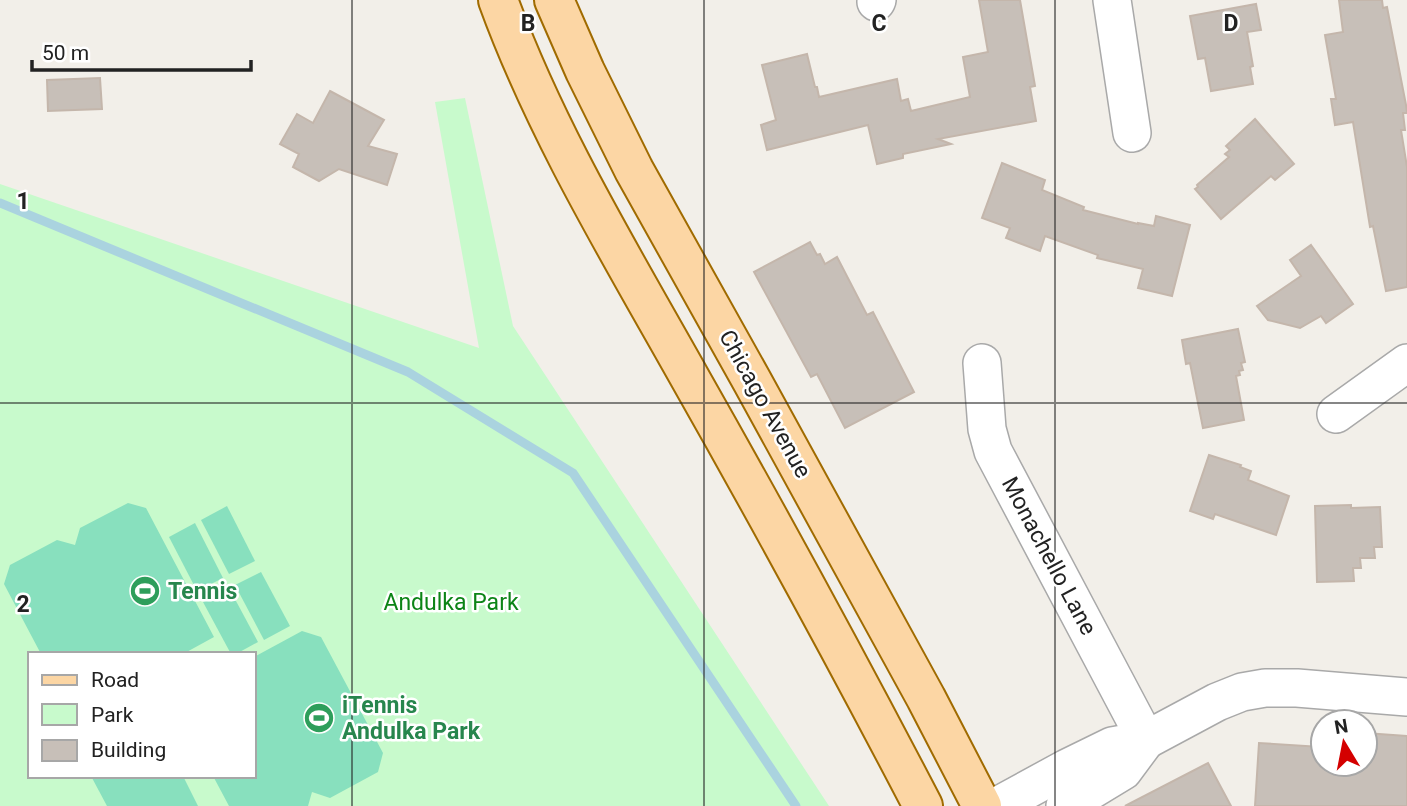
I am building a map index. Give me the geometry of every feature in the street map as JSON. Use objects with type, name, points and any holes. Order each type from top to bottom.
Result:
[{"type":"main road","points":[[498,0],[538,94],[588,197],[735,458],[923,806]]},
{"type":"main road","points":[[538,94],[544,37],[554,0]]},
{"type":"main road","name":"Chicago Avenue","points":[[554,0],[585,71],[634,170],[806,478],[982,806]]},
{"type":"street","points":[[1112,0],[1132,133]]},
{"type":"street","name":"Monachello Lane","points":[[982,363],[987,429],[993,451],[1146,740]]},
{"type":"street","points":[[1336,414],[1407,363]]},
{"type":"street","points":[[1001,806],[1112,746],[1146,740],[1217,702],[1242,692],[1265,688],[1297,688],[1407,697]]},
{"type":"street","points":[[1065,806],[1123,771],[1146,740]]},
{"type":"green space","name":"Andulka Park","points":[[465,98],[513,326],[829,806],[0,806],[0,184],[479,348],[435,102]]},
{"type":"green space","points":[[128,503],[146,508],[214,637],[187,652],[40,652],[4,584],[10,565],[57,540],[75,545],[80,528]]},
{"type":"green space","points":[[227,506],[255,561],[229,574],[201,520]]},
{"type":"green space","points":[[195,523],[223,578],[197,591],[169,537]]},
{"type":"green space","points":[[261,572],[290,626],[264,640],[235,585]]},
{"type":"green space","points":[[229,588],[258,642],[240,652],[230,652],[203,602]]},
{"type":"green space","name":"iTennis Andulka Park","points":[[302,631],[321,637],[383,753],[378,772],[330,798],[312,792],[308,806],[229,806],[214,778],[256,778],[256,656]]},
{"type":"green space","points":[[92,778],[184,778],[198,806],[107,806]]},
{"type":"building","points":[[979,0],[1020,0],[1035,86],[1030,87],[1036,121],[938,139],[951,144],[903,154],[903,158],[877,164],[868,125],[767,150],[761,125],[776,120],[762,65],[807,54],[819,97],[897,79],[901,101],[908,99],[911,111],[970,97],[963,57],[988,52]]},
{"type":"building","points":[[1339,0],[1382,0],[1383,8],[1387,7],[1407,113],[1403,113],[1405,130],[1401,130],[1407,167],[1407,287],[1386,291],[1373,226],[1370,227],[1353,122],[1335,125],[1331,99],[1336,99],[1325,35],[1343,32]]},
{"type":"building","points":[[1256,4],[1261,30],[1247,32],[1253,84],[1211,91],[1205,58],[1198,59],[1190,16]]},
{"type":"building","points":[[100,78],[102,109],[48,111],[47,80]]},
{"type":"building","points":[[330,91],[384,120],[368,146],[397,154],[387,185],[339,169],[319,181],[293,167],[299,154],[280,144],[297,114],[313,123]]},
{"type":"building","points":[[1255,119],[1294,164],[1275,180],[1271,176],[1221,219],[1195,189],[1229,157],[1225,154],[1230,150],[1226,146]]},
{"type":"building","points":[[1002,163],[1045,180],[1042,190],[1084,207],[1083,210],[1138,224],[1154,226],[1156,216],[1190,225],[1172,296],[1138,288],[1143,269],[1097,258],[1098,255],[1045,236],[1040,251],[1006,238],[1010,228],[982,218]]},
{"type":"building","points":[[810,242],[825,264],[837,257],[867,315],[873,312],[914,392],[845,428],[817,374],[811,377],[754,272]]},
{"type":"building","points":[[1311,245],[1353,304],[1326,323],[1321,316],[1300,328],[1268,320],[1257,306],[1301,276],[1290,260]]},
{"type":"building","points":[[1238,329],[1245,362],[1241,363],[1243,370],[1239,371],[1240,375],[1236,376],[1244,420],[1203,428],[1190,363],[1186,364],[1182,340]]},
{"type":"building","points":[[1209,455],[1241,465],[1240,467],[1251,471],[1248,480],[1289,496],[1276,535],[1215,514],[1213,519],[1190,511]]},
{"type":"building","points":[[1351,505],[1351,508],[1380,507],[1382,547],[1374,547],[1375,558],[1360,558],[1361,568],[1353,568],[1354,581],[1317,582],[1315,506]]},
{"type":"building","points":[[1379,734],[1407,736],[1407,806],[1255,806],[1259,743],[1309,746],[1309,778],[1379,778]]},
{"type":"building","points":[[1208,763],[1231,806],[1125,806]]},
{"type":"waterway","points":[[0,203],[408,372],[573,473],[796,806]]},
{"type":"place","name":"Tennis","points":[[145,591]]},
{"type":"place","name":"iTennis Andulka Park","points":[[319,718]]}]
